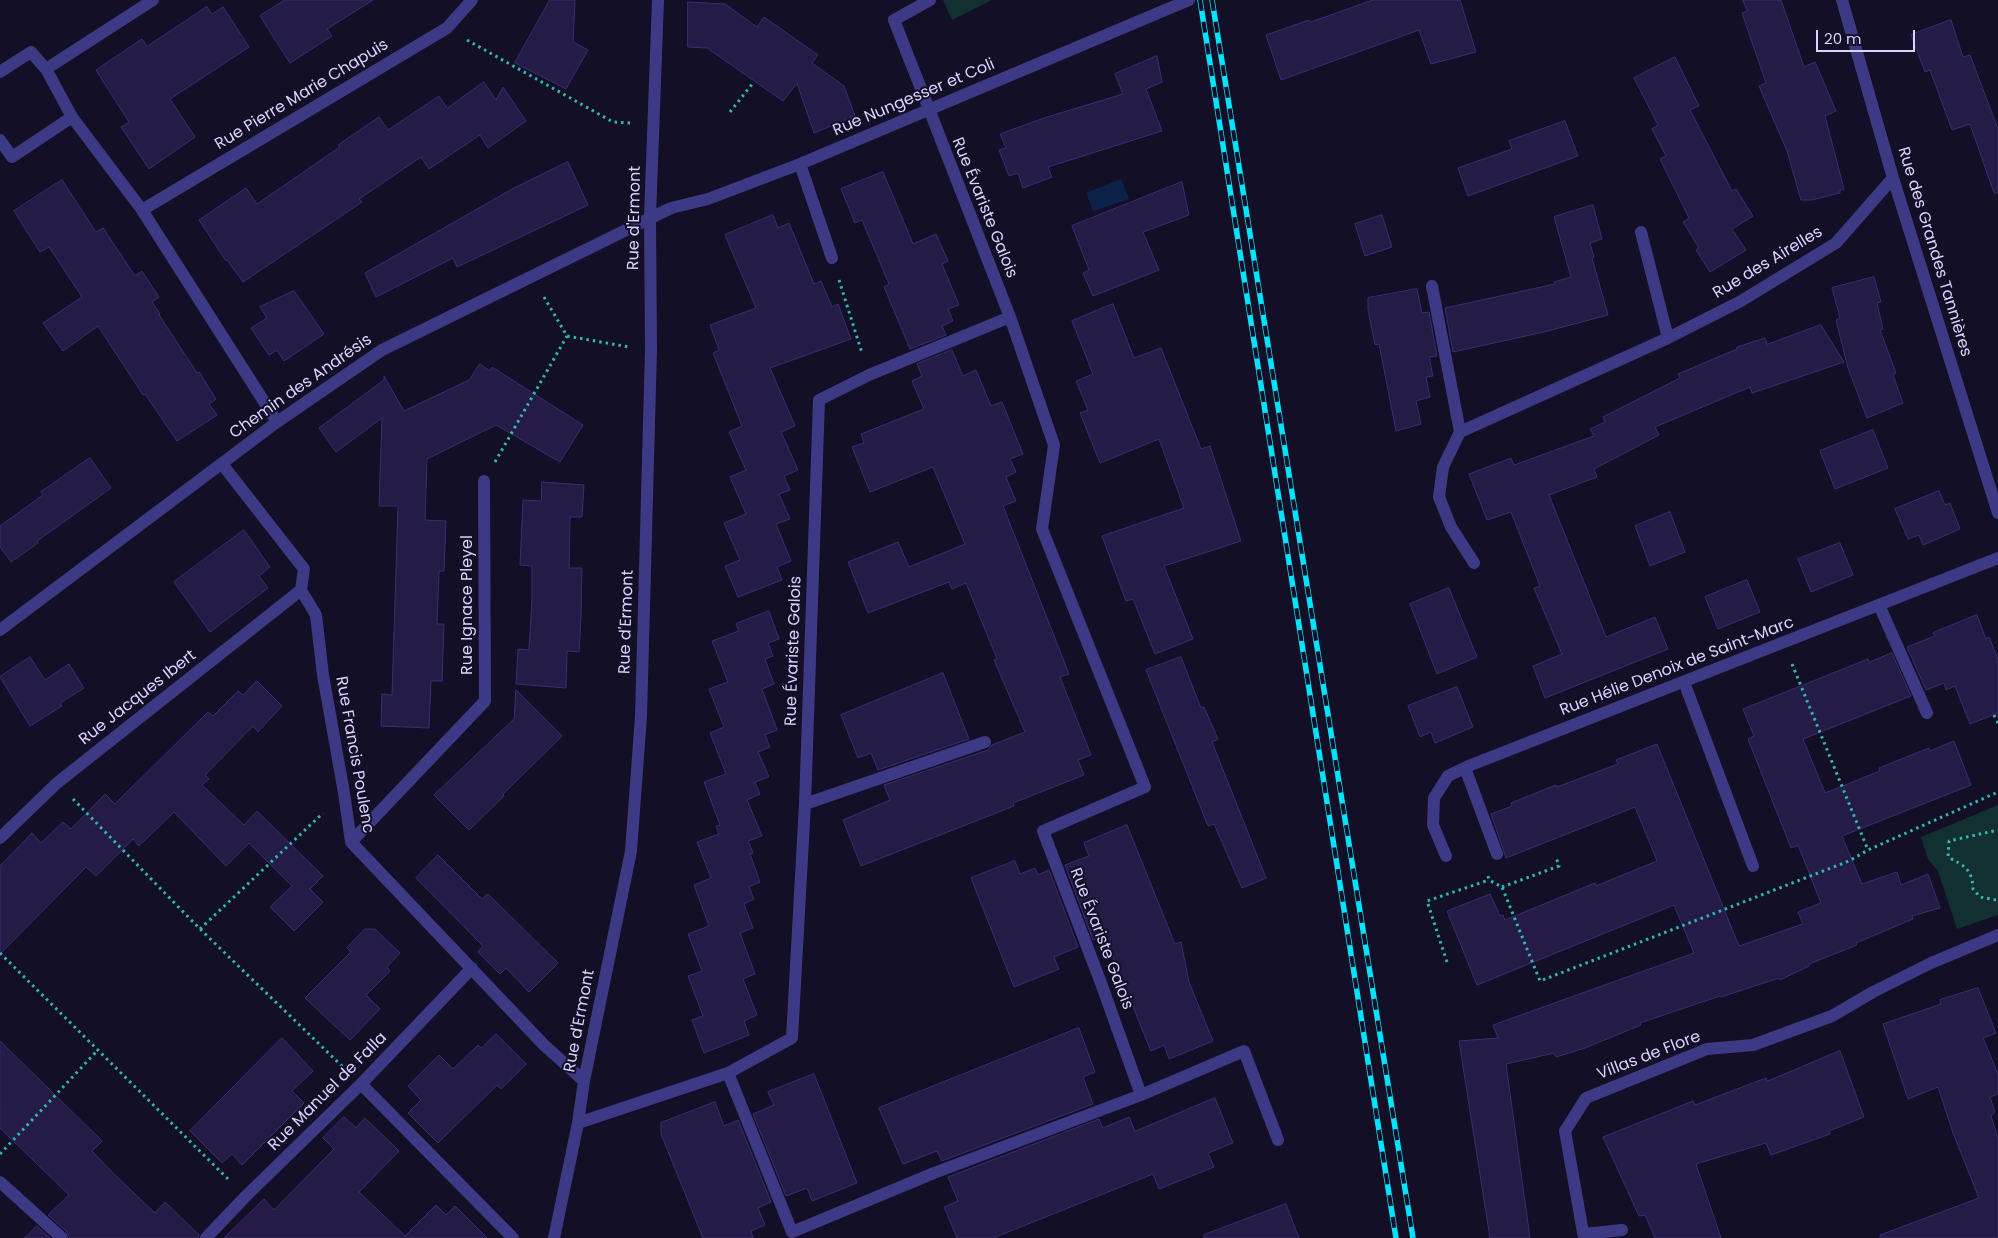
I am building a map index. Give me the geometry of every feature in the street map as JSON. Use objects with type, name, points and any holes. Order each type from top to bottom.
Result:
[{"type":"street","points":[[46,69],[154,0]]},
{"type":"street","name":"Rue Pierre Marie Chapuis","points":[[142,210],[447,28],[472,0]]},
{"type":"street","name":"Rue d'Ermont","points":[[554,1238],[631,851],[640,738],[651,350],[650,217],[652,123],[658,0]]},
{"type":"street","name":"Rue Évariste Galois","points":[[930,0],[894,20],[1010,318],[1054,444],[1042,529],[1145,787],[1043,831],[1141,1095]]},
{"type":"street","name":"Rue Nungesser et Coli","points":[[650,217],[671,208],[708,199],[800,164],[1188,0]]},
{"type":"street","name":"Rue des Grandes Tannières","points":[[1842,0],[1893,178],[1998,513]]},
{"type":"street","points":[[0,72],[31,52],[46,69],[72,118],[142,210],[277,422]]},
{"type":"street","points":[[0,140],[12,157],[72,118]]},
{"type":"street","points":[[800,164],[832,258]]},
{"type":"street","name":"Rue des Airelles","points":[[1460,432],[1668,338],[1741,301],[1836,243],[1893,178]]},
{"type":"street","name":"Chemin des Andrésis","points":[[0,630],[277,422],[382,350],[650,217]]},
{"type":"street","points":[[1641,232],[1668,338]]},
{"type":"street","points":[[1432,286],[1460,432],[1443,467],[1439,497],[1452,527],[1474,564]]},
{"type":"street","name":"Rue Évariste Galois","points":[[578,1123],[728,1073],[792,1038],[805,804],[819,400],[868,375],[1010,318]]},
{"type":"street","points":[[222,464],[304,569],[301,590]]},
{"type":"street","name":"Rue Ignace Pleyel","points":[[351,842],[485,702],[484,481]]},
{"type":"street","name":"Rue Hélie Denoix de Saint-Marc","points":[[1446,856],[1433,825],[1434,798],[1448,776],[1998,558]]},
{"type":"street","name":"Rue Francis Poulenc","points":[[301,590],[316,615],[323,675],[351,842],[544,1045],[584,1082]]},
{"type":"street","name":"Rue Jacques Ibert","points":[[0,838],[57,783],[301,590]]},
{"type":"street","points":[[1880,605],[1927,712]]},
{"type":"street","points":[[1684,682],[1753,866]]},
{"type":"street","points":[[805,804],[985,742]]},
{"type":"street","points":[[1465,768],[1497,854]]},
{"type":"street","name":"Villas de Flore","points":[[1584,1236],[1565,1131],[1586,1098],[1707,1049],[1753,1046],[1832,1016],[1872,992],[1932,963],[1998,935]]},
{"type":"street","name":"Rue Manuel de Falla","points":[[206,1238],[246,1196],[361,1084],[472,968]]},
{"type":"street","points":[[728,1073],[793,1235],[934,1173],[1141,1095],[1244,1051],[1278,1140]]},
{"type":"street","points":[[361,1084],[514,1238]]},
{"type":"street","points":[[0,1182],[62,1238]]},
{"type":"street","points":[[1584,1236],[1622,1230]]},
{"type":"path","points":[[447,28],[613,122],[652,123]]},
{"type":"path","points":[[730,112],[753,84]]},
{"type":"path","points":[[832,258],[868,375]]},
{"type":"path","points":[[532,277],[567,336],[651,350]]},
{"type":"path","points":[[484,481],[567,336]]},
{"type":"path","points":[[1783,643],[1868,850]]},
{"type":"path","points":[[1994,715],[1998,723]]},
{"type":"path","points":[[57,783],[200,930],[361,1084]]},
{"type":"path","points":[[1486,871],[1489,880],[1502,887],[1540,981],[1849,861],[1868,850],[1998,792]]},
{"type":"path","points":[[200,930],[344,793]]},
{"type":"path","points":[[1998,830],[1949,840],[1948,857],[1967,867],[1972,880],[1972,889],[1980,897],[1997,899],[1998,906]]},
{"type":"path","points":[[1502,887],[1559,866],[1556,857]]},
{"type":"path","points":[[1447,962],[1427,901],[1489,880]]},
{"type":"path","points":[[0,953],[97,1051],[246,1196]]},
{"type":"path","points":[[0,1154],[97,1051]]},
{"type":"green space","points":[[943,0],[992,0],[952,20]]},
{"type":"green space","points":[[1998,805],[1998,915],[1957,929],[1938,871],[1928,859],[1921,837]]},
{"type":"water","points":[[1121,179],[1129,199],[1093,211],[1086,193]]},
{"type":"building","points":[[285,0],[373,0],[327,29],[332,36],[290,63],[260,16]]},
{"type":"building","points":[[550,0],[575,0],[573,42],[588,50],[566,89],[515,63]]},
{"type":"building","points":[[1373,0],[1460,0],[1476,52],[1431,64],[1419,30],[1281,80],[1266,35]]},
{"type":"building","points":[[1743,0],[1781,0],[1804,67],[1815,62],[1836,111],[1825,116],[1844,189],[1840,190],[1840,193],[1812,200],[1801,200],[1787,151],[1759,86],[1766,83],[1742,13],[1747,11]]},
{"type":"building","points":[[688,2],[725,4],[757,27],[764,17],[818,55],[812,63],[844,86],[855,116],[814,133],[797,83],[783,101],[707,48],[688,47]]},
{"type":"building","points":[[207,7],[212,14],[223,7],[249,47],[170,99],[195,137],[149,169],[121,127],[129,122],[96,70],[142,39],[147,46]]},
{"type":"building","points":[[1951,20],[1963,57],[1970,55],[1998,129],[1998,193],[1994,193],[1970,124],[1952,130],[1930,70],[1925,72],[1911,35]]},
{"type":"building","points":[[1157,56],[1162,82],[1146,89],[1162,131],[1048,167],[1052,177],[1023,188],[1018,173],[1009,176],[999,150],[1006,148],[1000,134],[1044,118],[1123,94],[1115,74]]},
{"type":"building","points":[[1675,57],[1699,106],[1690,110],[1732,191],[1736,189],[1753,216],[1732,229],[1746,250],[1710,272],[1696,250],[1699,248],[1683,222],[1689,218],[1660,159],[1666,156],[1652,129],[1658,125],[1634,78]]},
{"type":"building","points":[[484,82],[496,100],[503,87],[526,121],[488,148],[480,135],[429,169],[421,157],[359,199],[362,202],[243,282],[226,261],[199,220],[246,188],[257,204],[340,147],[338,145],[379,117],[388,130],[439,96],[447,108]]},
{"type":"building","points":[[1565,121],[1578,156],[1468,196],[1458,168],[1512,149],[1509,141]]},
{"type":"building","points":[[568,162],[588,205],[457,267],[453,258],[376,297],[365,273],[514,188]]},
{"type":"building","points":[[883,172],[913,244],[936,234],[948,261],[942,264],[959,305],[948,309],[953,321],[942,326],[946,335],[910,349],[884,287],[889,284],[862,220],[855,223],[841,189]]},
{"type":"building","points":[[62,180],[96,232],[103,228],[135,276],[142,271],[159,297],[152,302],[159,315],[216,399],[209,404],[217,415],[177,441],[145,394],[143,395],[98,326],[63,351],[43,323],[82,297],[49,247],[40,252],[14,211]]},
{"type":"building","points":[[1182,182],[1189,215],[1143,232],[1159,270],[1093,296],[1083,273],[1089,270],[1072,226]]},
{"type":"building","points":[[1593,205],[1602,239],[1590,243],[1594,257],[1592,258],[1608,315],[1544,332],[1453,352],[1445,308],[1555,284],[1554,282],[1571,277],[1554,217]]},
{"type":"building","points":[[773,215],[778,228],[789,223],[814,284],[821,281],[832,307],[838,304],[851,339],[770,368],[795,426],[781,432],[798,470],[784,476],[790,490],[779,494],[790,519],[776,524],[791,561],[777,567],[782,580],[738,597],[725,566],[740,560],[724,523],[746,514],[730,477],[746,470],[729,432],[742,426],[713,353],[719,350],[710,325],[756,308],[725,235]]},
{"type":"building","points":[[1382,215],[1392,247],[1365,256],[1355,224]]},
{"type":"building","points":[[1874,277],[1881,302],[1877,303],[1883,329],[1880,330],[1896,373],[1893,375],[1903,403],[1867,418],[1848,368],[1836,320],[1840,318],[1832,288]]},
{"type":"building","points":[[1417,289],[1422,313],[1429,312],[1437,356],[1429,357],[1433,376],[1426,377],[1430,397],[1416,401],[1421,424],[1396,431],[1379,344],[1375,345],[1368,310],[1368,298]]},
{"type":"building","points":[[294,291],[324,334],[284,361],[277,350],[269,355],[251,328],[267,318],[260,307]]},
{"type":"building","points":[[1113,304],[1134,358],[1161,348],[1201,449],[1210,446],[1241,541],[1164,566],[1193,639],[1155,654],[1133,599],[1126,601],[1102,536],[1184,508],[1159,439],[1100,463],[1080,413],[1088,410],[1076,381],[1093,374],[1072,321]]},
{"type":"building","points":[[1821,325],[1844,362],[1752,393],[1750,387],[1655,427],[1659,435],[1594,469],[1597,477],[1549,495],[1606,637],[1655,617],[1668,649],[1545,698],[1533,666],[1562,654],[1534,588],[1540,586],[1511,512],[1487,520],[1469,474],[1511,458],[1514,465],[1594,436],[1590,429],[1605,422],[1603,417],[1680,378],[1678,374],[1737,349],[1737,347],[1765,338],[1767,344]]},
{"type":"building","points":[[952,350],[963,376],[976,370],[991,406],[1002,402],[1023,454],[1010,459],[1016,472],[1006,477],[1016,501],[1003,506],[1069,674],[1060,677],[1091,755],[1078,760],[1084,775],[1013,803],[1014,806],[861,866],[843,820],[890,800],[884,785],[988,750],[992,745],[1025,732],[994,660],[997,659],[966,583],[952,589],[949,582],[868,613],[848,562],[898,542],[909,567],[965,544],[933,467],[870,492],[852,447],[864,443],[861,434],[924,409],[912,381],[922,376],[917,364]]},
{"type":"building","points":[[480,364],[490,371],[492,367],[583,425],[560,462],[496,425],[427,459],[425,520],[446,521],[444,571],[439,571],[437,624],[444,624],[442,681],[431,681],[429,728],[381,726],[382,694],[392,695],[398,506],[379,506],[382,418],[336,452],[319,428],[384,380],[384,376],[404,411],[469,380]]},
{"type":"building","points":[[1873,430],[1888,468],[1835,489],[1820,451]]},
{"type":"building","points":[[90,458],[111,488],[11,562],[0,547],[0,526],[43,495],[41,492]]},
{"type":"building","points":[[542,482],[584,485],[582,517],[570,517],[569,568],[582,568],[581,617],[579,652],[567,651],[566,688],[516,684],[518,649],[529,650],[532,600],[532,566],[520,565],[523,500],[541,501]]},
{"type":"building","points":[[1939,491],[1945,505],[1950,503],[1960,529],[1923,545],[1919,535],[1908,539],[1895,509]]},
{"type":"building","points":[[1670,512],[1685,552],[1650,566],[1635,526]]},
{"type":"building","points":[[244,530],[270,567],[259,576],[268,588],[210,632],[174,582]]},
{"type":"building","points":[[1840,543],[1853,575],[1811,592],[1798,559]]},
{"type":"building","points":[[1747,580],[1760,612],[1718,629],[1705,597]]},
{"type":"building","points":[[1449,588],[1477,657],[1437,674],[1410,604]]},
{"type":"building","points":[[769,611],[779,639],[768,643],[773,656],[765,659],[774,684],[762,689],[777,730],[765,735],[770,747],[758,752],[769,777],[755,782],[760,794],[747,800],[762,836],[748,841],[753,853],[750,854],[760,882],[749,887],[754,899],[744,904],[753,928],[740,933],[755,974],[743,979],[757,1015],[744,1021],[749,1035],[704,1053],[692,1020],[703,1016],[688,976],[702,971],[688,934],[709,926],[694,885],[711,878],[697,842],[719,834],[716,826],[720,825],[704,782],[726,774],[710,733],[724,727],[709,689],[728,682],[712,641],[739,631],[736,624]]},
{"type":"building","points":[[1977,615],[1986,639],[1989,637],[1998,659],[1998,713],[1970,724],[1955,686],[1946,690],[1944,683],[1926,690],[1907,647],[1935,636],[1933,633]]},
{"type":"building","points":[[1892,653],[1911,696],[1803,739],[1825,793],[1880,771],[1879,768],[1929,748],[1930,751],[1954,741],[1971,785],[1842,836],[1862,884],[1897,872],[1901,885],[1928,874],[1940,908],[1912,916],[1913,919],[1856,943],[1857,945],[1809,964],[1809,966],[1780,980],[1779,978],[1720,996],[1640,1023],[1641,1025],[1585,1048],[1556,1057],[1554,1053],[1506,1064],[1530,1238],[1490,1238],[1459,1041],[1498,1038],[1493,1025],[1694,953],[1674,905],[1477,985],[1447,911],[1490,894],[1500,916],[1503,915],[1505,920],[1595,883],[1596,886],[1657,861],[1635,807],[1506,858],[1491,814],[1512,806],[1511,803],[1556,785],[1557,787],[1618,764],[1616,760],[1657,744],[1739,946],[1803,924],[1798,912],[1821,903],[1798,845],[1791,848],[1748,739],[1754,736],[1743,709],[1868,659],[1869,662]]},
{"type":"building","points":[[30,657],[45,680],[69,664],[84,688],[60,703],[62,706],[30,726],[0,677]]},
{"type":"building","points":[[1181,657],[1201,708],[1204,707],[1218,739],[1212,742],[1266,878],[1242,888],[1214,824],[1208,826],[1146,670]]},
{"type":"building","points":[[943,673],[969,739],[878,770],[871,753],[858,758],[841,715]]},
{"type":"building","points":[[257,681],[282,706],[258,732],[253,726],[205,775],[209,779],[202,785],[244,825],[257,811],[323,876],[310,889],[323,902],[294,931],[270,907],[292,886],[249,843],[226,866],[174,812],[139,846],[133,839],[96,876],[86,867],[0,954],[0,866],[32,833],[41,843],[63,822],[71,829],[105,794],[115,804],[208,712],[213,716],[238,691],[243,695]]},
{"type":"building","points":[[1457,687],[1473,727],[1435,743],[1431,732],[1420,737],[1408,706]]},
{"type":"building","points":[[516,690],[562,736],[469,830],[434,795],[514,719]]},
{"type":"building","points":[[1127,825],[1175,944],[1181,942],[1189,982],[1213,1041],[1169,1059],[1164,1045],[1151,1051],[1104,936],[1093,940],[1065,865],[1089,856],[1084,843]]},
{"type":"building","points":[[438,855],[482,899],[488,894],[558,963],[529,992],[506,968],[500,974],[478,952],[483,946],[416,878]]},
{"type":"building","points":[[1015,861],[1020,874],[1035,868],[1038,875],[1049,870],[1078,947],[1054,957],[1059,969],[1014,987],[971,878]]},
{"type":"building","points":[[365,929],[375,929],[400,953],[387,967],[390,971],[366,995],[380,1009],[350,1040],[305,998],[351,952],[347,948]]},
{"type":"building","points":[[1978,988],[1996,1033],[1983,1038],[1998,1074],[1998,1094],[1990,1097],[1995,1112],[1991,1116],[1998,1139],[1998,1238],[1880,1238],[1880,1235],[1979,1198],[1953,1133],[1938,1087],[1908,1099],[1883,1024],[1941,1004],[1940,1000]]},
{"type":"building","points":[[1079,1028],[1095,1072],[1083,1077],[1093,1104],[942,1161],[937,1151],[903,1164],[879,1108]]},
{"type":"building","points":[[496,1034],[526,1064],[501,1089],[497,1085],[438,1143],[408,1113],[421,1100],[408,1086],[439,1055],[453,1069],[478,1045],[481,1048]]},
{"type":"building","points":[[282,1038],[313,1071],[292,1091],[304,1103],[242,1165],[232,1154],[222,1163],[190,1131]]},
{"type":"building","points":[[0,1041],[102,1141],[92,1151],[112,1172],[155,1213],[165,1202],[199,1235],[198,1238],[70,1238],[67,1232],[48,1215],[69,1195],[0,1128]]},
{"type":"building","points":[[1840,1051],[1864,1117],[1829,1131],[1830,1134],[1771,1155],[1766,1143],[1696,1164],[1721,1238],[1655,1238],[1645,1215],[1639,1216],[1603,1137],[1693,1101],[1695,1105],[1766,1078],[1767,1081]]},
{"type":"building","points":[[814,1074],[857,1183],[812,1201],[807,1188],[786,1196],[753,1114],[774,1105],[768,1092]]},
{"type":"building","points":[[1215,1098],[1233,1143],[1208,1153],[1214,1167],[1159,1189],[1153,1174],[993,1238],[957,1238],[944,1207],[958,1201],[948,1177],[1099,1119],[1103,1128],[1129,1117],[1135,1131]]},
{"type":"building","points":[[715,1102],[724,1126],[738,1120],[771,1202],[758,1208],[765,1225],[751,1231],[753,1238],[703,1238],[661,1134],[661,1123]]},
{"type":"building","points":[[344,1117],[356,1128],[365,1118],[399,1151],[359,1192],[405,1236],[436,1205],[446,1215],[455,1206],[487,1238],[224,1238],[264,1199],[274,1210],[334,1149],[323,1138]]},
{"type":"building","points":[[1286,1204],[1299,1238],[1204,1238],[1204,1235]]},
{"type":"building","points":[[37,1226],[50,1238],[25,1238]]},
{"type":"railway","points":[[1200,0],[1396,1238]]},
{"type":"railway","points":[[1212,0],[1413,1238]]}]
